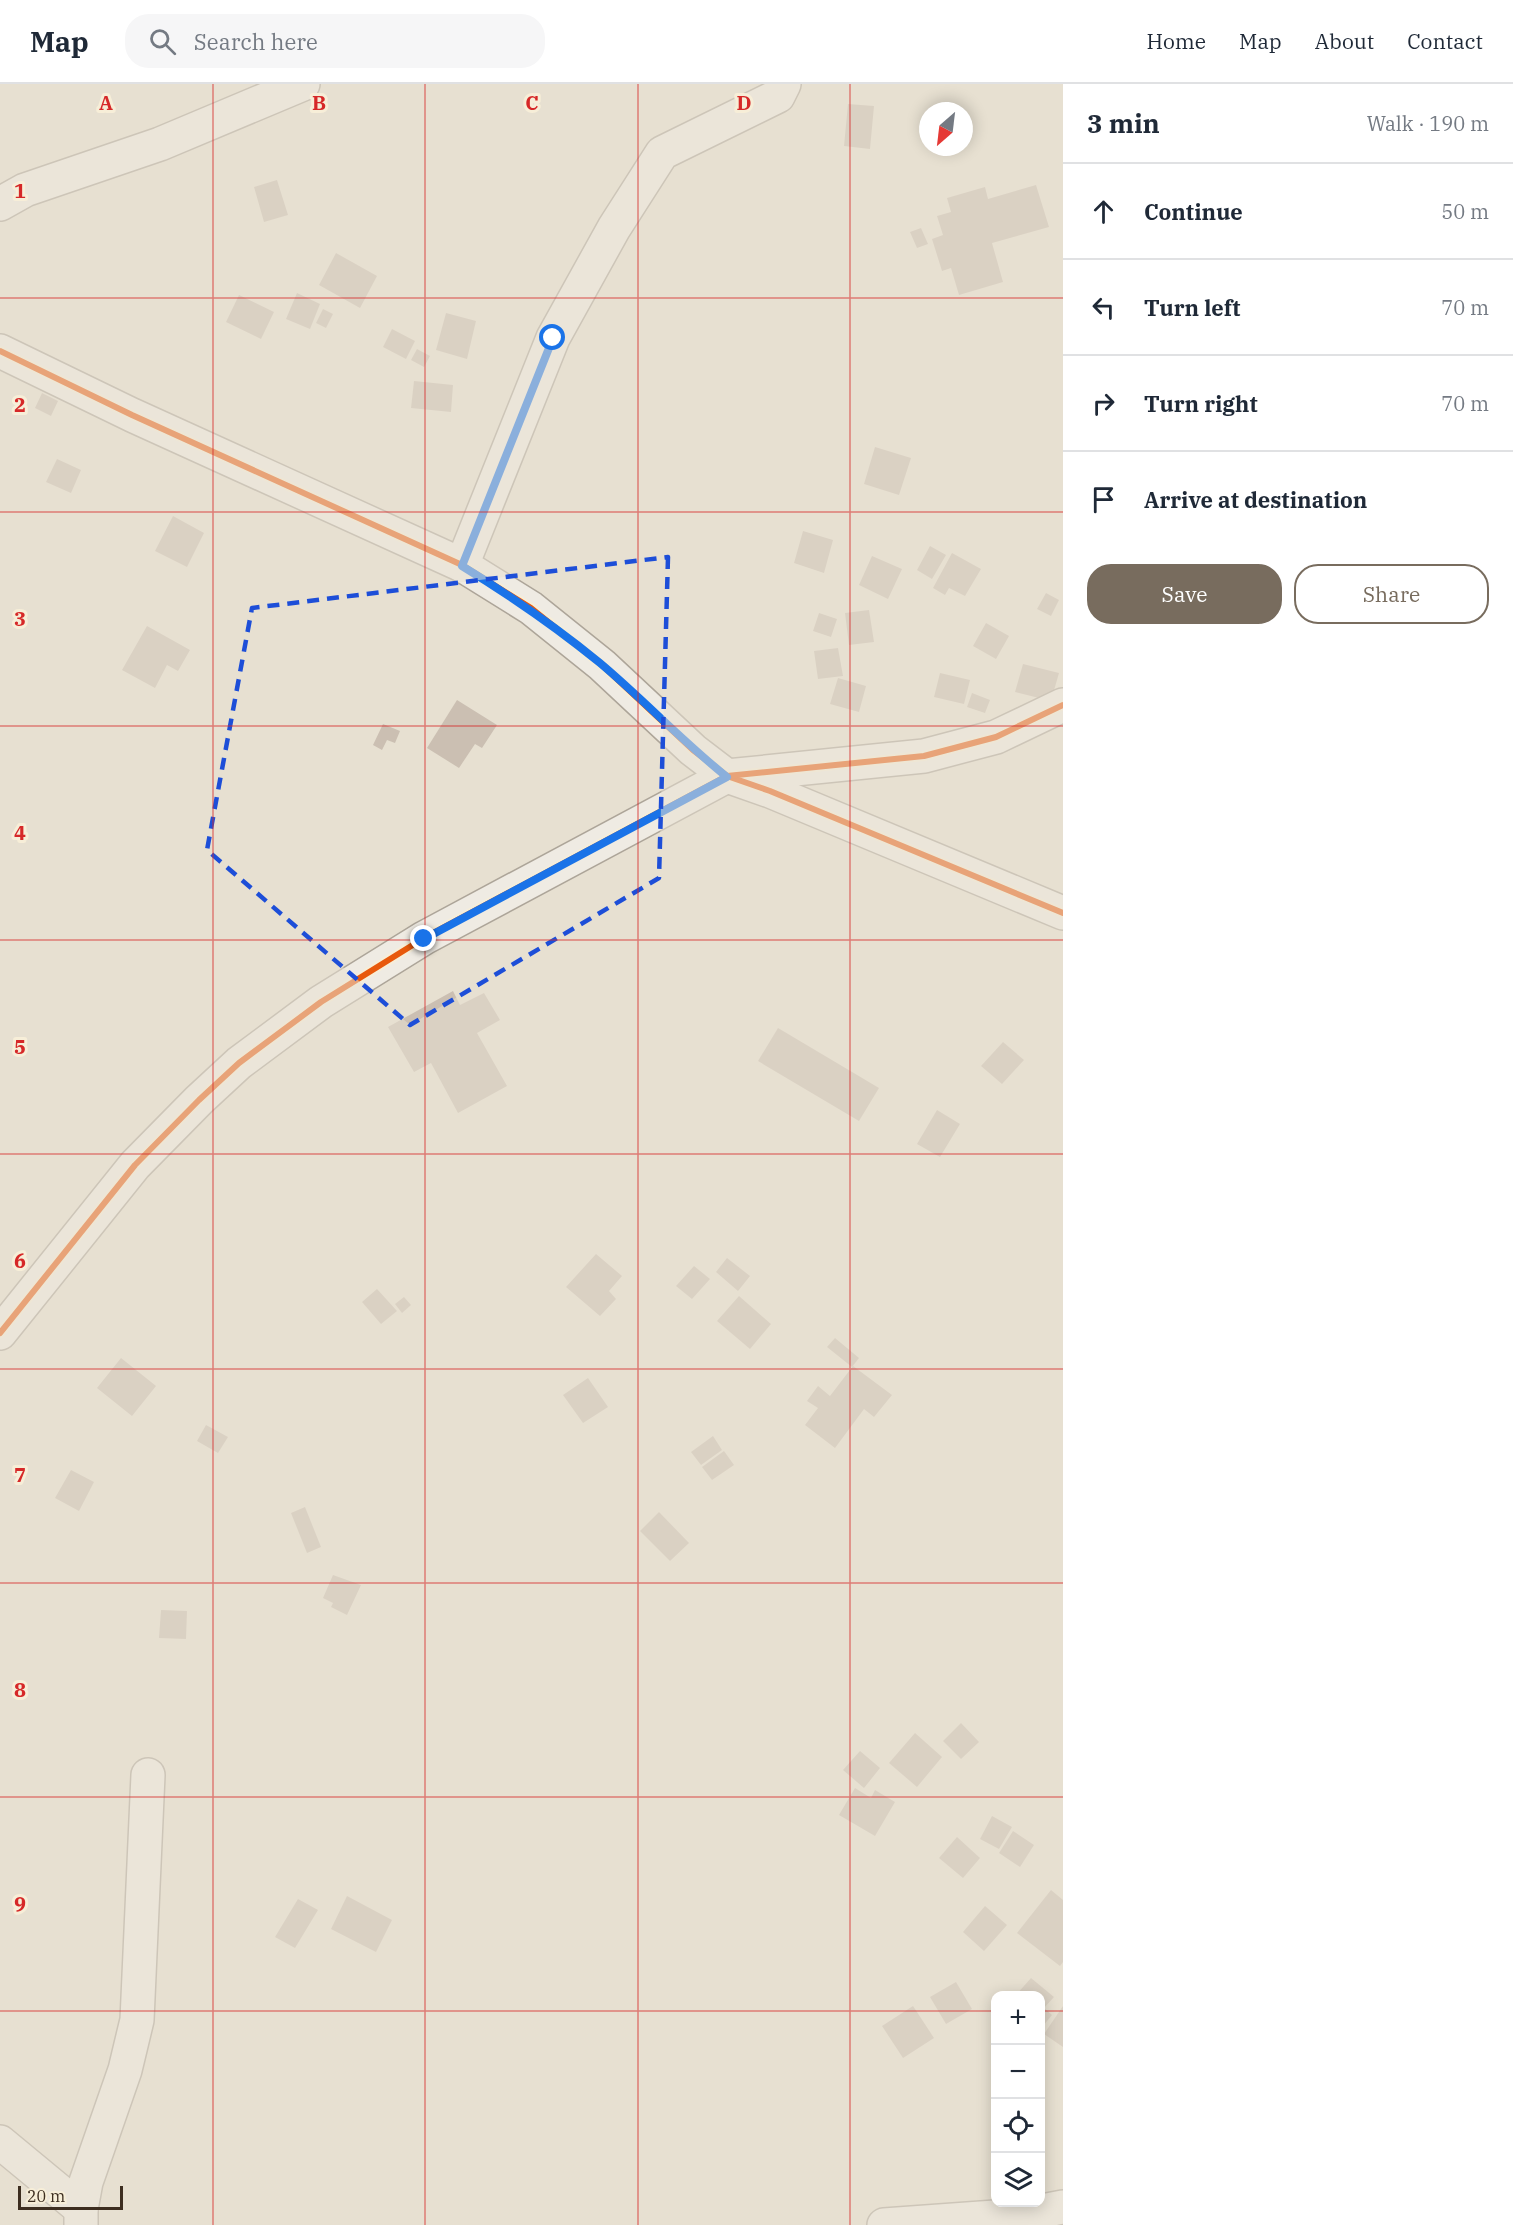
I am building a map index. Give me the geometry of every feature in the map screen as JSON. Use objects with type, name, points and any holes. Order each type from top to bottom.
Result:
[{"type":"street","points":[[0,204],[25,190],[160,144],[303,84]]},
{"type":"street","points":[[462,566],[553,338],[614,228],[662,153],[778,96],[784,84]]},
{"type":"street","points":[[0,351],[143,420],[462,566],[531,608],[549,622],[602,665],[693,750],[727,777],[770,791],[1063,913]]},
{"type":"street","points":[[0,1333],[135,1165],[199,1100],[239,1063],[321,1002],[424,939],[727,777],[924,756],[996,737],[1063,705]]},
{"type":"street","points":[[81,2217],[92,2161],[125,2070],[137,2020],[148,1776]]},
{"type":"street","points":[[0,2142],[81,2217]]},
{"type":"street","points":[[884,2225],[1021,2215],[1063,2207]]},
{"type":"highlighted area","points":[[668,557],[659,878],[410,1025],[207,850],[252,608]]},
{"type":"building","points":[[848,104],[874,106],[870,149],[844,146]]},
{"type":"building","points":[[277,180],[288,215],[264,222],[254,187]]},
{"type":"building","points":[[1036,185],[1049,227],[992,243],[1003,282],[959,295],[951,268],[942,271],[932,239],[943,235],[937,216],[951,212],[947,198],[985,187],[988,199]]},
{"type":"building","points":[[921,228],[928,244],[917,248],[910,232]]},
{"type":"building","points":[[336,253],[377,276],[360,308],[319,285]]},
{"type":"building","points":[[297,293],[320,304],[310,329],[286,319]]},
{"type":"building","points":[[239,295],[274,312],[261,339],[226,322]]},
{"type":"building","points":[[323,309],[333,314],[326,328],[316,323]]},
{"type":"building","points":[[446,313],[476,321],[467,359],[436,350]]},
{"type":"building","points":[[392,329],[415,341],[406,359],[383,347]]},
{"type":"building","points":[[417,349],[430,356],[424,367],[411,360]]},
{"type":"building","points":[[414,381],[453,385],[451,412],[411,408]]},
{"type":"building","points":[[42,393],[58,401],[51,416],[35,408]]},
{"type":"building","points":[[875,447],[911,458],[899,495],[864,484]]},
{"type":"building","points":[[57,459],[81,470],[71,493],[46,482]]},
{"type":"building","points":[[173,516],[204,533],[187,567],[155,551]]},
{"type":"building","points":[[803,531],[833,540],[824,573],[794,563]]},
{"type":"building","points":[[930,546],[946,555],[932,579],[917,570]]},
{"type":"building","points":[[952,553],[981,569],[965,596],[949,588],[945,595],[933,588]]},
{"type":"building","points":[[872,556],[902,569],[888,599],[859,585]]},
{"type":"building","points":[[1046,593],[1059,600],[1051,616],[1037,609]]},
{"type":"building","points":[[869,610],[874,642],[849,645],[845,613]]},
{"type":"building","points":[[819,613],[837,619],[831,637],[813,631]]},
{"type":"building","points":[[986,623],[1009,636],[996,659],[973,646]]},
{"type":"building","points":[[147,626],[190,650],[178,671],[167,665],[155,688],[122,670]]},
{"type":"building","points":[[838,648],[843,676],[818,679],[814,651]]},
{"type":"building","points":[[1023,664],[1059,673],[1051,701],[1015,692]]},
{"type":"building","points":[[940,673],[970,680],[964,704],[934,697]]},
{"type":"building","points":[[838,678],[866,686],[859,712],[830,704]]},
{"type":"building","points":[[972,693],[990,700],[985,713],[967,707]]},
{"type":"building","points":[[457,700],[497,725],[482,748],[475,744],[459,768],[427,748]]},
{"type":"building","points":[[383,724],[400,731],[395,743],[387,740],[382,750],[373,745]]},
{"type":"building","points":[[453,991],[460,1005],[484,993],[500,1020],[477,1033],[507,1086],[458,1113],[431,1063],[414,1072],[388,1027]]},
{"type":"building","points":[[778,1028],[879,1088],[859,1121],[758,1061]]},
{"type":"building","points":[[1003,1042],[1024,1060],[1002,1084],[981,1066]]},
{"type":"building","points":[[937,1110],[960,1124],[940,1157],[917,1144]]},
{"type":"building","points":[[596,1254],[622,1276],[609,1291],[616,1299],[600,1316],[566,1287]]},
{"type":"building","points":[[727,1258],[750,1276],[738,1291],[716,1272]]},
{"type":"building","points":[[694,1266],[710,1279],[692,1299],[676,1286]]},
{"type":"building","points":[[377,1289],[397,1311],[381,1324],[362,1302]]},
{"type":"building","points":[[739,1296],[771,1324],[750,1349],[717,1321]]},
{"type":"building","points":[[404,1297],[411,1305],[402,1313],[395,1304]]},
{"type":"building","points":[[835,1338],[859,1358],[852,1367],[827,1347]]},
{"type":"building","points":[[121,1358],[156,1386],[132,1416],[97,1388]]},
{"type":"building","points":[[853,1366],[892,1395],[874,1417],[864,1409],[835,1448],[805,1425],[818,1408],[807,1401],[818,1386],[830,1396]]},
{"type":"building","points":[[588,1378],[608,1407],[583,1423],[563,1395]]},
{"type":"building","points":[[206,1425],[228,1437],[218,1453],[197,1441]]},
{"type":"building","points":[[713,1436],[722,1450],[701,1465],[691,1452]]},
{"type":"building","points":[[724,1451],[734,1465],[712,1480],[702,1467]]},
{"type":"building","points":[[71,1470],[94,1482],[79,1511],[55,1498]]},
{"type":"building","points":[[305,1507],[321,1547],[307,1553],[291,1513]]},
{"type":"building","points":[[659,1512],[689,1543],[670,1561],[640,1531]]},
{"type":"building","points":[[333,1575],[361,1585],[347,1615],[331,1607],[333,1603],[323,1598]]},
{"type":"building","points":[[161,1610],[187,1611],[186,1639],[159,1638]]},
{"type":"building","points":[[961,1723],[979,1742],[961,1759],[943,1741]]},
{"type":"building","points":[[915,1733],[942,1757],[917,1787],[889,1763]]},
{"type":"building","points":[[860,1751],[880,1768],[864,1788],[843,1770]]},
{"type":"building","points":[[855,1788],[871,1798],[875,1790],[895,1802],[875,1836],[839,1815]]},
{"type":"building","points":[[992,1816],[1012,1827],[999,1849],[980,1839]]},
{"type":"building","points":[[1013,1831],[1034,1845],[1020,1867],[999,1853]]},
{"type":"building","points":[[957,1837],[980,1858],[963,1878],[939,1858]]},
{"type":"building","points":[[1051,1890],[1063,1900],[1063,1962],[1060,1966],[1017,1933]]},
{"type":"building","points":[[347,1896],[392,1920],[376,1952],[331,1929]]},
{"type":"building","points":[[298,1899],[318,1910],[295,1948],[275,1937]]},
{"type":"building","points":[[985,1906],[1007,1925],[984,1951],[963,1932]]},
{"type":"building","points":[[1031,1978],[1054,1997],[1045,2007],[1045,1991],[1019,1991]]},
{"type":"building","points":[[956,1982],[972,2009],[946,2024],[930,1997]]},
{"type":"building","points":[[913,2006],[934,2038],[903,2058],[882,2026]]},
{"type":"building","points":[[1063,2006],[1063,2047],[1045,2033]]},
{"type":"building","points":[[1045,2009],[1052,2015],[1045,2024]]},
{"type":"cycle path","points":[[0,351],[132,415],[462,565],[531,608],[602,665],[693,750],[727,776],[770,791],[1063,913]]},
{"type":"cycle path","points":[[0,1333],[135,1165],[199,1100],[239,1063],[321,1002],[424,938],[727,776],[924,756],[996,737],[1063,705]]},
{"type":"route","points":[[424,939],[727,777],[693,750],[602,665],[531,608],[462,566],[553,338]]}]
